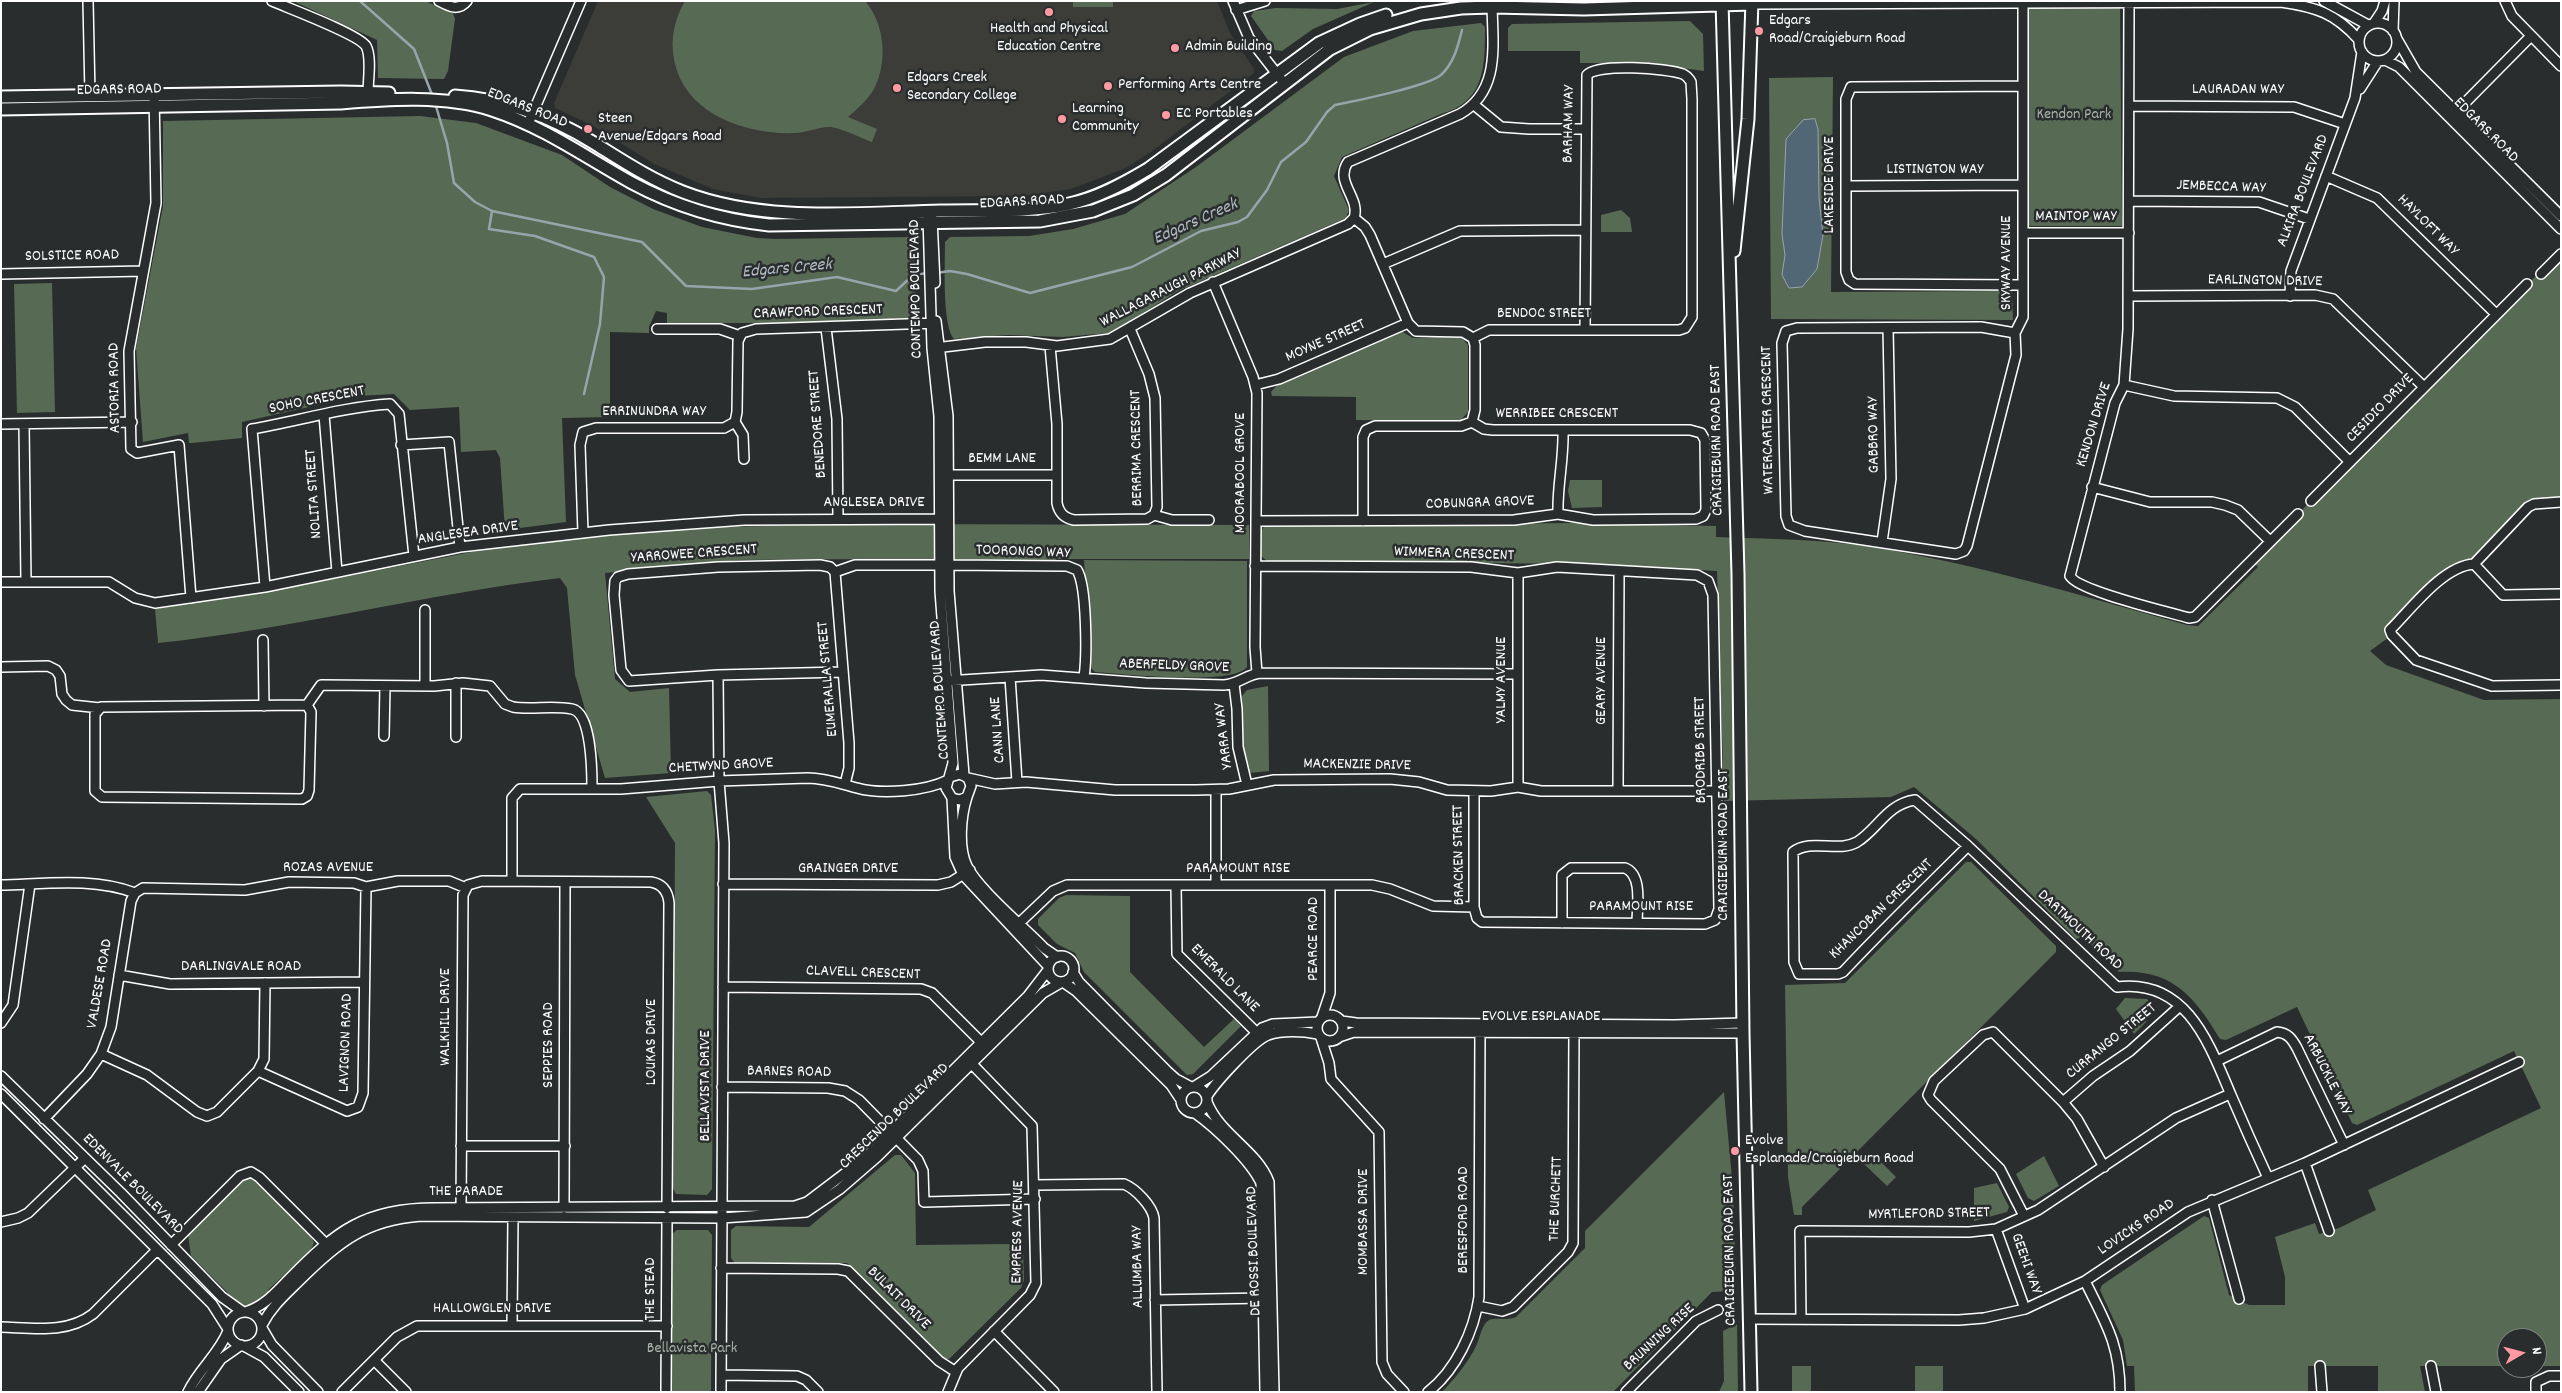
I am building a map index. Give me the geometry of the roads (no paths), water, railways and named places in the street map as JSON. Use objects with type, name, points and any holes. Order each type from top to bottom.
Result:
[{"type":"main road","name":"EDGARS ROAD","points":[[1,97],[368,93],[459,100],[479,98],[533,113],[587,139],[651,178],[721,205],[777,213],[1044,208],[1070,204],[1104,192],[1148,169],[1319,43],[1360,24],[1424,6],[1475,1]]},
{"type":"main road","name":"EDGARS ROAD","points":[[459,100],[528,124],[575,147],[633,183],[703,213],[728,220],[768,225],[931,224],[1058,220],[1111,205],[1133,195],[1166,175],[1330,49],[1370,29],[1421,14],[1492,4],[1584,9],[1752,3]]},
{"type":"main road","name":"CRAIGIEBURN ROAD EAST","points":[[1731,297],[1736,229],[1748,120],[1752,3]]},
{"type":"main road","name":"CRAIGIEBURN ROAD EAST","points":[[1722,4],[1740,706],[1743,1028],[1751,1392]]},
{"type":"main road","name":"EDGARS ROAD","points":[[1,109],[154,107],[409,97]]},
{"type":"street","points":[[88,1],[90,95]]},
{"type":"street","points":[[272,1],[348,34],[364,45],[368,55],[368,93]]},
{"type":"street","points":[[438,1],[455,8],[462,6],[467,1]]},
{"type":"street","points":[[528,124],[581,1]]},
{"type":"street","points":[[1265,1],[1234,5],[1249,38],[1284,83]]},
{"type":"street","points":[[2324,1],[2371,24],[2384,23],[2395,35]]},
{"type":"street","points":[[2385,1],[2382,11],[2361,32],[2359,40],[2362,52],[2369,59],[2381,60],[2394,52],[2394,1]]},
{"type":"street","points":[[2505,1],[2512,16],[2561,66]]},
{"type":"street","name":"SKYWAY AVENUE","points":[[1967,546],[2016,355],[2015,333],[2023,317],[2023,2]]},
{"type":"street","name":"KENDON DRIVE","points":[[2129,2],[2129,296],[2124,385],[2117,397],[2070,576],[2080,586],[2189,618],[2195,617],[2298,514]]},
{"type":"street","name":"EDGARS ROAD","points":[[1752,3],[2269,2],[2298,4],[2332,15],[2359,40]]},
{"type":"street","points":[[1472,422],[1475,410],[1475,345],[1473,338],[1463,332],[1416,331],[1408,323],[1367,229],[1354,218],[1356,209],[1344,181],[1344,170],[1348,162],[1358,156],[1460,114],[1473,104],[1484,91],[1491,74],[1493,61],[1492,4]]},
{"type":"street","name":"EDGARS ROAD","points":[[2395,35],[2416,72],[2561,216]]},
{"type":"street","points":[[2449,118],[2531,36]]},
{"type":"street","name":"ALKIRA BOULEVARD","points":[[2290,296],[2291,271],[2355,98],[2362,52]]},
{"type":"street","name":"EDGARS ROAD","points":[[2381,60],[2399,67],[2561,229]]},
{"type":"street","name":"ALKIRA BOULEVARD","points":[[2355,98],[2381,60]]},
{"type":"street","name":"BARHAM WAY","points":[[1585,330],[1585,79],[1590,71],[1603,68],[1656,70],[1684,74],[1691,82],[1692,317],[1688,325],[1679,330]]},
{"type":"street","name":"LAKESIDE DRIVE","points":[[2023,86],[1851,87],[1846,99],[1846,272],[1849,280],[1854,284],[2023,284]]},
{"type":"street","name":"ASTORIA ROAD","points":[[154,94],[156,203],[129,352],[132,450],[137,453],[180,445],[191,598]]},
{"type":"street","points":[[1473,104],[1501,126],[1529,129],[1585,129]]},
{"type":"street","name":"LAURADAN WAY","points":[[2128,106],[2294,106],[2345,124]]},
{"type":"street","name":"HAYLOFT WAY","points":[[2326,176],[2377,198],[2496,314]]},
{"type":"street","name":"LISTINGTON WAY","points":[[1846,186],[2023,186]]},
{"type":"street","name":"JEMBECCA WAY","points":[[2129,201],[2259,202],[2309,219]]},
{"type":"street","name":"CONTEMPO BOULEVARD","points":[[930,211],[944,519],[944,565],[951,681],[953,763],[949,778]]},
{"type":"street","name":"WALLAGARAUGH PARKWAY","points":[[935,348],[985,342],[1026,342],[1050,346],[1103,341],[1130,330],[1190,293],[1348,224],[1354,218]]},
{"type":"street","points":[[1382,264],[1460,231],[1585,230]]},
{"type":"street","name":"MAINTOP WAY","points":[[2023,233],[2129,233]]},
{"type":"street","points":[[2540,274],[2561,254]]},
{"type":"street","name":"SOLSTICE ROAD","points":[[1,274],[143,271]]},
{"type":"street","name":"MOORABOOL GROVE","points":[[1213,282],[1256,385],[1257,521],[1255,655],[1257,673]]},
{"type":"street","name":"CESIDIO DRIVE","points":[[2124,385],[2174,396],[2277,398],[2295,407],[2350,462],[2527,284]]},
{"type":"street","name":"EARLINGTON DRIVE","points":[[2129,296],[2315,296],[2333,299],[2424,387]]},
{"type":"street","name":"CRAWFORD CRESCENT","points":[[744,459],[743,435],[735,422],[738,412],[740,336],[746,331],[756,329],[934,323]]},
{"type":"street","name":"MOYNE STREET","points":[[1256,385],[1279,379],[1408,323]]},
{"type":"street","name":"BENEDORE STREET","points":[[826,328],[837,419],[838,519]]},
{"type":"street","name":"WATERCARTER CRESCENT","points":[[1967,546],[1964,551],[1956,554],[1795,529],[1787,522],[1782,339],[1786,330],[1794,328],[1981,328],[2015,333]]},
{"type":"street","name":"GABBRO WAY","points":[[1882,542],[1891,479],[1888,328]]},
{"type":"street","points":[[657,329],[720,329],[740,336]]},
{"type":"street","name":"BERRIMA CRESCENT","points":[[1050,346],[1056,409],[1058,509],[1065,518],[1080,520],[1147,519],[1154,514],[1157,493],[1155,398],[1149,374],[1130,330]]},
{"type":"street","name":"BENDOC STREET","points":[[1473,338],[1489,330],[1679,330]]},
{"type":"street","name":"CONTEMPO BOULEVARD","points":[[935,348],[948,416],[948,475],[944,519]]},
{"type":"street","name":"SOHO CRESCENT","points":[[265,587],[252,429],[324,415],[353,406],[390,404],[399,414],[414,556]]},
{"type":"street","name":"NOLITA STREET","points":[[324,415],[337,572]]},
{"type":"street","points":[[1,424],[132,422]]},
{"type":"street","name":"ERRINUNDRA WAY","points":[[583,534],[580,445],[583,432],[596,428],[724,428],[735,422]]},
{"type":"street","name":"WERRIBEE CRESCENT","points":[[1363,521],[1362,443],[1366,430],[1375,426],[1461,426],[1472,422],[1484,429],[1493,430],[1694,430],[1703,436],[1705,449],[1707,504],[1703,516]]},
{"type":"street","points":[[24,424],[26,582]]},
{"type":"street","points":[[1558,514],[1558,492],[1564,451],[1563,430]]},
{"type":"street","points":[[402,446],[450,442],[460,547]]},
{"type":"street","points":[[2311,500],[2350,462]]},
{"type":"street","name":"BEMM LANE","points":[[948,475],[1057,475]]},
{"type":"street","points":[[2092,487],[2150,502],[2212,502],[2225,504],[2238,510],[2270,541]]},
{"type":"street","points":[[2561,502],[2534,504],[2528,507],[2474,564],[2462,565],[2447,573],[2390,630],[2392,635],[2416,660],[2492,686],[2561,685]]},
{"type":"street","points":[[1154,514],[1172,520],[1208,520]]},
{"type":"street","name":"COBUNGRA GROVE","points":[[1257,521],[1514,520],[1558,514],[1593,520],[1689,520],[1703,516]]},
{"type":"street","name":"ANGLESEA DRIVE","points":[[1,582],[110,582],[135,598],[147,602],[191,598],[265,587],[460,547],[583,534],[701,523],[838,519],[944,519]]},
{"type":"street","points":[[2474,564],[2503,595],[2561,594]]},
{"type":"street","name":"YARROWEE CRESCENT","points":[[835,572],[830,567],[820,565],[752,566],[628,574],[618,577],[615,581],[614,595],[621,670],[626,679],[638,681],[718,675],[842,672]]},
{"type":"street","points":[[835,572],[855,565],[944,565]]},
{"type":"street","name":"TOORONGO WAY","points":[[944,565],[1067,566],[1077,570],[1081,583],[1086,641],[1084,678]]},
{"type":"street","name":"WIMMERA CRESCENT","points":[[1255,566],[1471,567],[1518,573],[1557,567],[1698,576],[1708,581]]},
{"type":"street","name":"GEARY AVENUE","points":[[1618,571],[1618,791]]},
{"type":"street","name":"EUMERALLA STREET","points":[[835,572],[849,743],[849,768],[845,784]]},
{"type":"street","name":"YALMY AVENUE","points":[[1518,573],[1518,787]]},
{"type":"street","name":"BRODRIBB STREET","points":[[1708,581],[1713,595],[1718,791],[1719,909],[1716,920]]},
{"type":"street","points":[[425,610],[425,686]]},
{"type":"street","points":[[263,640],[264,706]]},
{"type":"street","points":[[1,667],[48,666],[56,670],[66,700],[72,704],[100,708],[307,705]]},
{"type":"street","name":"ABERFELDY GROVE","points":[[951,681],[1041,675],[1146,683],[1234,684],[1257,673],[1518,674]]},
{"type":"street","name":"BELLAVISTA DRIVE","points":[[718,675],[719,781],[723,831],[721,1392]]},
{"type":"street","name":"CANN LANE","points":[[1010,676],[1017,782]]},
{"type":"street","name":"CONTEMPO BOULEVARD","points":[[951,681],[966,776]]},
{"type":"street","points":[[456,684],[456,737]]},
{"type":"street","points":[[307,705],[321,686],[425,686],[456,684],[490,686],[505,704],[513,707],[575,710],[582,718],[589,742],[592,789]]},
{"type":"street","name":"YARRA WAY","points":[[1234,684],[1238,719],[1238,748],[1247,785]]},
{"type":"street","points":[[384,736],[385,686]]},
{"type":"street","points":[[100,708],[95,714],[95,782],[96,791],[102,797],[302,799],[307,796],[309,790],[311,712],[307,705]]},
{"type":"street","points":[[966,873],[963,849],[963,816],[972,786],[966,776],[957,774],[949,778],[946,788],[950,797],[955,857],[966,873],[1017,926],[1057,957],[1070,960],[1073,972],[1079,982],[1167,1071],[1176,1079],[1203,1089],[1207,1099]]},
{"type":"street","name":"MACKENZIE DRIVE","points":[[966,776],[994,784]]},
{"type":"street","name":"CHETWYND GROVE","points":[[512,881],[512,798],[516,791],[524,789],[621,789],[719,781],[808,778],[864,789],[919,789],[950,797]]},
{"type":"street","name":"CHETWYND GROVE","points":[[919,789],[949,778]]},
{"type":"street","name":"MACKENZIE DRIVE","points":[[968,795],[994,784],[1017,782],[1115,790],[1216,790],[1274,780],[1398,780],[1447,790],[1474,791],[1518,787],[1541,791],[1718,791]]},
{"type":"street","points":[[1216,790],[1216,885]]},
{"type":"street","name":"BRACKEN STREET","points":[[1474,791],[1474,907],[1477,918]]},
{"type":"street","points":[[950,797],[960,800],[968,795]]},
{"type":"street","name":"KHANCOBAN CRESCENT","points":[[1915,800],[1890,810],[1857,842],[1845,846],[1799,848],[1794,852],[1794,962],[1799,974],[1838,974],[1843,972],[1893,918],[1911,904],[1968,846]]},
{"type":"street","name":"DARTMOUTH ROAD","points":[[1915,800],[1968,846],[2117,987],[2133,985],[2155,989],[2180,1006],[2198,1025],[2217,1061],[2268,1178]]},
{"type":"street","points":[[1562,923],[1562,875],[1571,868],[1625,868],[1631,870],[1636,879],[1637,923]]},
{"type":"street","name":"GRAINGER DRIVE","points":[[723,884],[938,885],[947,884],[966,873]]},
{"type":"street","name":"ROZAS AVENUE","points":[[1,885],[92,884],[120,887],[134,893],[143,888],[245,890],[289,882],[354,884],[366,887],[398,881],[441,881],[454,882],[466,888]]},
{"type":"street","points":[[466,888],[475,881],[566,882]]},
{"type":"street","name":"LOUKAS DRIVE","points":[[566,882],[654,882],[666,891],[669,903],[667,1213]]},
{"type":"street","name":"SEPPIES ROAD","points":[[564,1208],[566,882]]},
{"type":"street","points":[[1,1023],[13,1006],[30,884]]},
{"type":"street","name":"EMERALD LANE","points":[[1176,885],[1177,954],[1256,1032]]},
{"type":"street","name":"PEARCE ROAD","points":[[1330,885],[1330,993],[1339,1019]]},
{"type":"street","name":"PARAMOUNT RISE","points":[[1017,926],[1052,891],[1061,886],[1381,886],[1433,906],[1474,907]]},
{"type":"street","name":"LAVIGNON ROAD","points":[[258,1071],[347,1111],[358,1107],[363,1093],[366,887]]},
{"type":"street","name":"WALKHILL DRIVE","points":[[462,1212],[462,901],[466,888]]},
{"type":"street","name":"VALDESE ROAD","points":[[44,1119],[88,1074],[101,1054],[111,1027],[134,893]]},
{"type":"street","name":"PARAMOUNT RISE","points":[[1477,918],[1482,922],[1562,923],[1705,924],[1716,920]]},
{"type":"street","points":[[1017,926],[1048,968],[1051,978],[1062,982],[1076,992],[1171,1085],[1184,1109],[1194,1113],[1203,1110],[1217,1082],[1264,1037],[1280,1032],[1320,1036],[1328,1041],[1338,1038]]},
{"type":"street","points":[[1048,968],[1057,957]]},
{"type":"street","name":"CRESCENDO BOULEVARD","points":[[722,1218],[806,1212],[854,1178],[984,1045],[1037,987],[1048,968]]},
{"type":"street","points":[[1062,982],[1070,978],[1073,972]]},
{"type":"street","name":"DARLINGVALE ROAD","points":[[119,975],[170,984],[364,982]]},
{"type":"street","name":"CRESCENDO BOULEVARD","points":[[984,1045],[1043,992],[1062,982]]},
{"type":"street","points":[[101,1054],[147,1074],[196,1112],[207,1116],[217,1112],[258,1071],[264,1059],[264,983]]},
{"type":"street","name":"CLAVELL CRESCENT","points":[[723,987],[921,989],[932,993],[984,1045]]},
{"type":"street","name":"PEARCE ROAD","points":[[1320,1020],[1330,993]]},
{"type":"street","name":"CURRANGO STREET","points":[[2063,1102],[2093,1076],[2130,1051],[2180,1006]]},
{"type":"street","points":[[1180,1100],[1185,1090],[1211,1076],[1256,1032],[1273,1024],[1320,1020],[1330,1015],[1339,1019],[1343,1029],[1329,1063]]},
{"type":"street","name":"EVOLVE ESPLANADE","points":[[1339,1019],[1356,1023],[1480,1028]]},
{"type":"street","points":[[1320,1020],[1320,1036]]},
{"type":"street","name":"EVOLVE ESPLANADE","points":[[1338,1038],[1354,1032],[1480,1028],[1743,1028]]},
{"type":"street","name":"BERESFORD ROAD","points":[[1428,1392],[1455,1360],[1469,1334],[1478,1306],[1480,1285],[1480,1028]]},
{"type":"street","name":"THE BURCHETT","points":[[1478,1306],[1502,1311],[1513,1307],[1572,1246],[1574,1028]]},
{"type":"street","points":[[2024,1216],[2000,1169],[1930,1100],[1928,1095],[1930,1088],[1983,1035],[1993,1032],[2063,1102],[2077,1119],[2104,1167]]},
{"type":"street","name":"ARBUCKLE WAY","points":[[2217,1061],[2277,1032],[2284,1033],[2297,1048],[2344,1145]]},
{"type":"street","name":"MOMBASSA DRIVE","points":[[1320,1036],[1333,1083],[1379,1132],[1382,1362],[1387,1374],[1404,1392]]},
{"type":"street","name":"EMPRESS AVENUE","points":[[948,1392],[956,1372],[1030,1296],[1035,1288],[1033,1130],[1030,1123],[969,1060]]},
{"type":"street","name":"LOVICKS ROAD","points":[[1749,1319],[1959,1320],[1984,1318],[2025,1309],[2085,1281],[2188,1212],[2212,1200],[2305,1163],[2519,1062]]},
{"type":"street","name":"EDENVALE BOULEVARD","points":[[1,1076],[225,1300],[244,1312]]},
{"type":"street","name":"BARNES ROAD","points":[[722,1087],[838,1088],[859,1100],[922,1166],[924,1202],[1035,1199]]},
{"type":"street","name":"EDENVALE BOULEVARD","points":[[1,1094],[217,1310],[228,1330]]},
{"type":"street","name":"MYRTLEFORD STREET","points":[[1801,1319],[1800,1231],[1969,1232],[1996,1229],[2038,1210],[2176,1118],[2230,1094]]},
{"type":"street","name":"DE ROSSI BOULEVARD","points":[[1207,1099],[1218,1122],[1262,1167],[1269,1182],[1274,1392]]},
{"type":"street","name":"DE ROSSI BOULEVARD","points":[[1194,1113],[1205,1120],[1249,1165],[1261,1184],[1265,1392]]},
{"type":"street","name":"CRESCENDO BOULEVARD","points":[[721,1207],[795,1206],[807,1202],[894,1135]]},
{"type":"street","points":[[461,1146],[564,1146]]},
{"type":"street","points":[[1,1222],[18,1218],[28,1213],[84,1159]]},
{"type":"street","points":[[2305,1163],[2329,1231]]},
{"type":"street","points":[[171,1245],[240,1176],[251,1172],[259,1177],[328,1246]]},
{"type":"street","name":"ALLUMBA WAY","points":[[1034,1185],[1120,1184],[1132,1189],[1148,1205],[1153,1215],[1156,1392]]},
{"type":"street","points":[[2212,1200],[2239,1299]]},
{"type":"street","name":"THE PARADE","points":[[462,1212],[513,1216],[667,1213],[721,1207]]},
{"type":"street","name":"THE PARADE","points":[[244,1312],[264,1303],[328,1246],[387,1221],[462,1212],[564,1208],[667,1213],[722,1218]]},
{"type":"street","name":"THE STEAD","points":[[666,1392],[667,1213]]},
{"type":"street","points":[[512,1325],[513,1216]]},
{"type":"street","name":"GEEHI WAY","points":[[1996,1229],[2025,1309]]},
{"type":"street","name":"THE PARADE","points":[[262,1327],[270,1310],[328,1246]]},
{"type":"street","points":[[1,1327],[60,1328],[81,1322],[93,1314],[157,1250]]},
{"type":"street","name":"BULAIT DRIVE","points":[[721,1268],[848,1271],[939,1361],[956,1372]]},
{"type":"street","points":[[2085,1281],[2114,1341],[2120,1367],[2120,1392]]},
{"type":"street","points":[[1155,1300],[1264,1298]]},
{"type":"street","name":"BRUNNING RISE","points":[[1626,1392],[1696,1322],[1718,1310]]},
{"type":"street","points":[[188,1392],[200,1372],[220,1348],[234,1316],[244,1312],[256,1315],[276,1351],[318,1392]]},
{"type":"street","name":"HALLOWGLEN DRIVE","points":[[342,1392],[397,1337],[417,1326],[667,1326]]},
{"type":"street","points":[[198,1392],[221,1359],[243,1346],[255,1343],[259,1339],[262,1327]]},
{"type":"street","points":[[228,1330],[232,1340],[264,1356],[299,1392]]},
{"type":"street","points":[[994,1331],[1054,1392]]},
{"type":"street","points":[[374,1360],[406,1392]]},
{"type":"street","points":[[2320,1366],[2322,1392]]},
{"type":"street","points":[[2431,1366],[2436,1392]]},
{"type":"street","points":[[721,1375],[797,1376],[806,1380],[818,1392]]},
{"type":"street","points":[[2536,1392],[2536,1382],[2549,1376],[2561,1376]]},
{"type":"water","points":[[1815,119],[1818,129],[1819,198],[1823,235],[1817,269],[1802,287],[1789,288],[1782,275],[1785,255],[1782,234],[1786,139],[1803,120]]},
{"type":"waterway","name":"Edgars Creek","points":[[360,1],[414,49],[433,97]]},
{"type":"waterway","name":"Edgars Creek","points":[[936,273],[950,271],[967,274],[1030,293],[1132,267],[1201,231],[1238,222],[1247,217],[1267,190],[1281,162],[1306,142],[1327,112],[1335,105],[1422,84],[1441,75],[1452,60],[1462,30]]},
{"type":"waterway","name":"Edgars Creek","points":[[435,103],[447,143],[454,183],[475,202],[492,211],[642,242],[686,286],[752,289],[837,277],[896,291],[913,275],[928,273]]},
{"type":"waterway","points":[[492,211],[489,229],[535,236],[594,257],[604,277],[600,324],[584,394]]},
{"type":"place","name":"Health and Physical Education Centre","points":[[1049,12]]},
{"type":"place","name":"Edgars Road/Craigieburn Road","points":[[1759,31]]},
{"type":"place","name":"Admin Building","points":[[1175,48]]},
{"type":"place","name":"Performing Arts Centre","points":[[1108,86]]},
{"type":"place","name":"Edgars Creek Secondary College","points":[[897,88]]},
{"type":"place","name":"EC Portables","points":[[1166,115]]},
{"type":"place","name":"Learning Community","points":[[1062,119]]},
{"type":"place","name":"Steen Avenue/Edgars Road","points":[[588,129]]},
{"type":"place","name":"Evolve Esplanade/Craigieburn Road","points":[[1735,1151]]},
{"type":"park label","name":"Kendon Park","points":[[2074,116]]},
{"type":"park label","name":"Bellavista Park","points":[[692,1350]]}]
